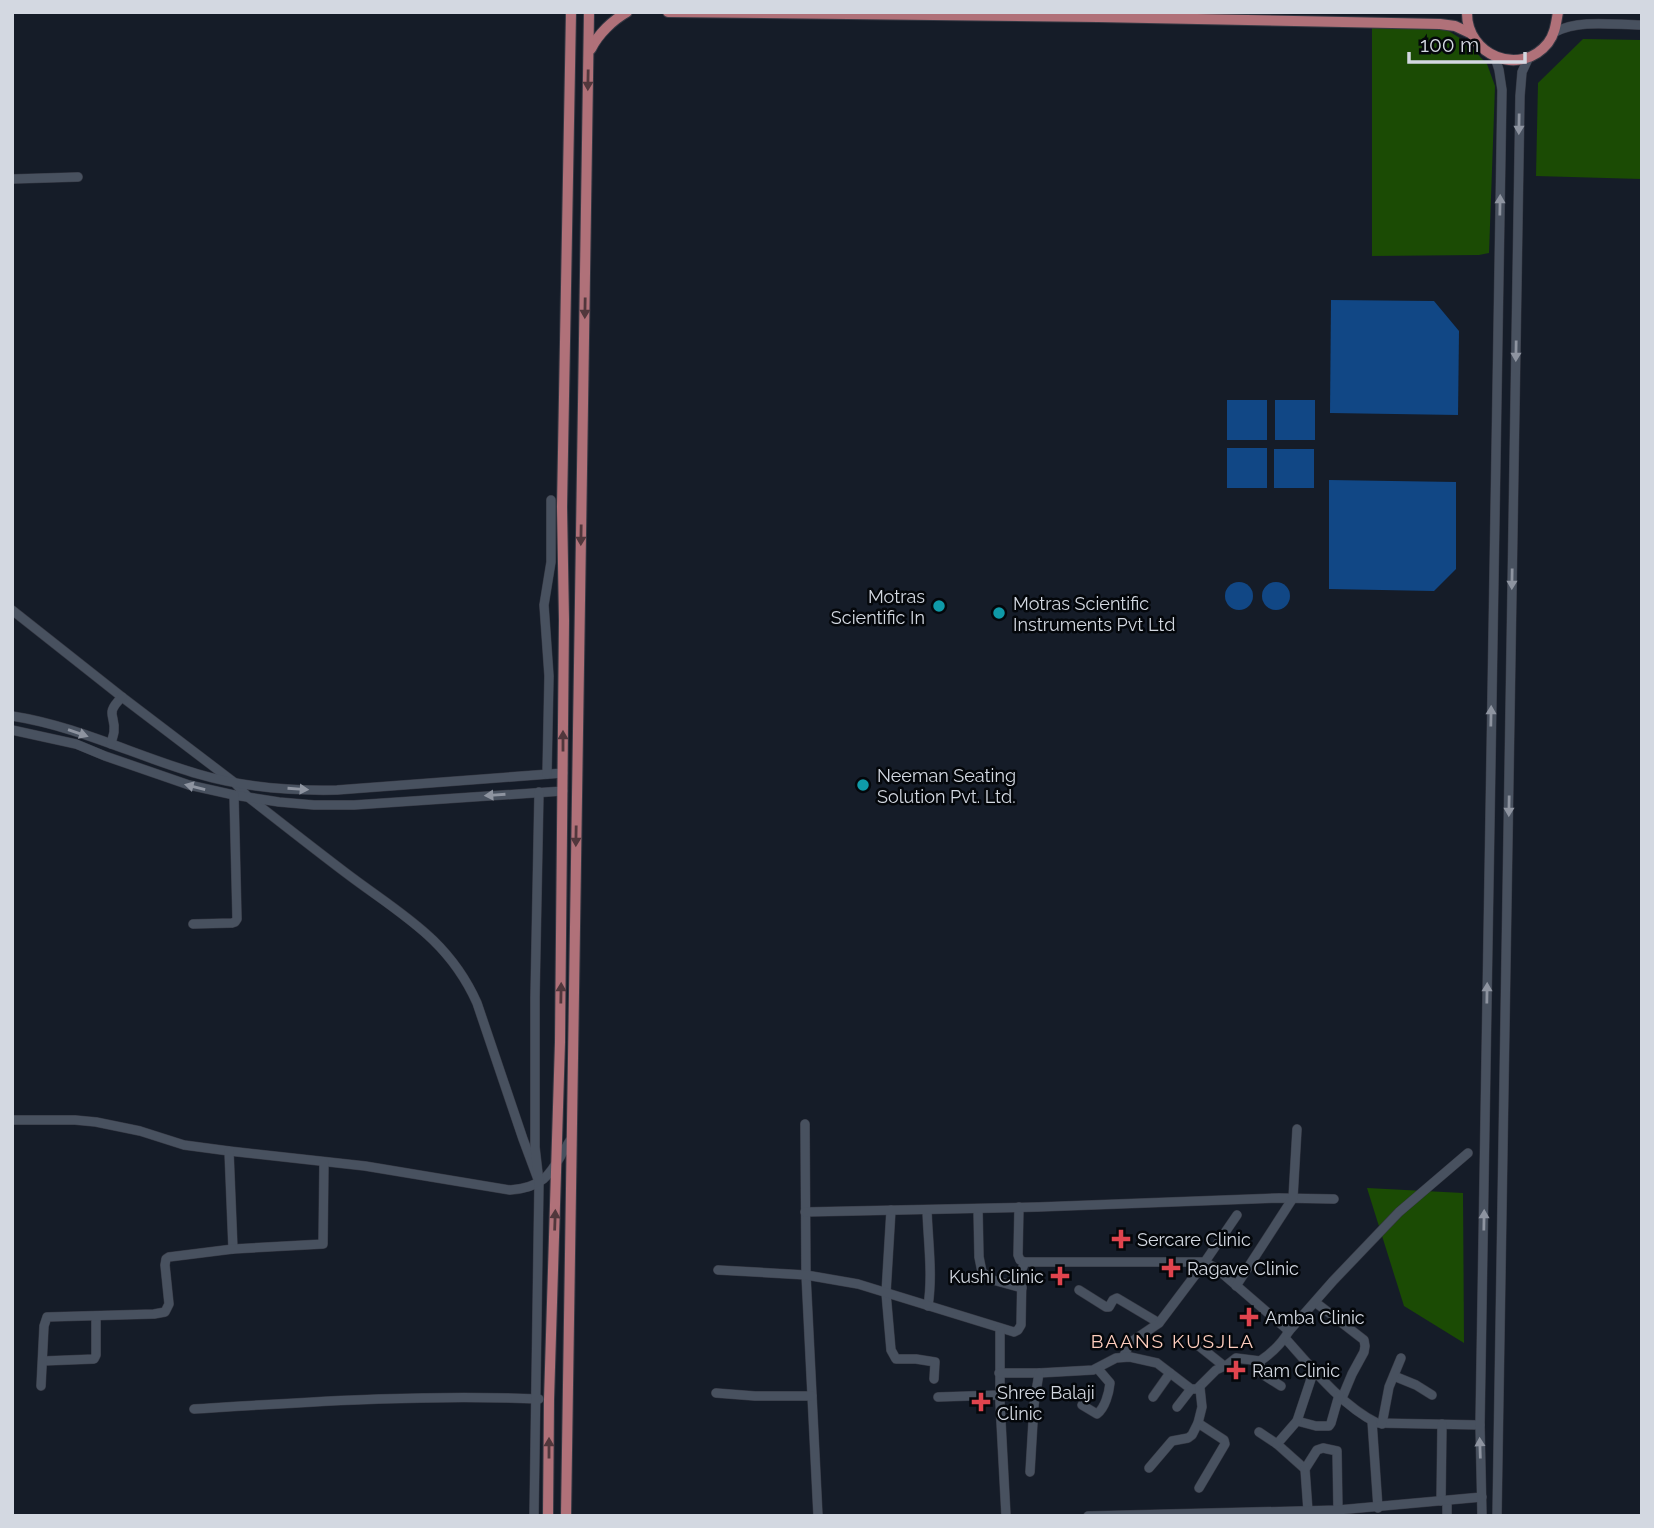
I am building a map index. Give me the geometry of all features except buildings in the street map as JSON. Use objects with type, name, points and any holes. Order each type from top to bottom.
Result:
[{"type":"main road","points":[[548,1516],[549,1400],[559,1106],[563,791],[562,507],[571,12]]},
{"type":"main road","points":[[566,1516],[589,12]]},
{"type":"main road","points":[[589,55],[595,40],[617,18],[628,12]]},
{"type":"main road","points":[[668,12],[1440,24],[1455,26],[1470,33]]},
{"type":"main road","points":[[1467,12],[1470,33],[1480,47],[1494,57],[1512,61],[1529,57],[1549,43],[1555,32],[1558,12]]},
{"type":"main road","points":[[562,507],[582,507]]},
{"type":"main road","points":[[559,1106],[573,1106]]},
{"type":"street","points":[[1555,32],[1567,26],[1583,24],[1642,25]]},
{"type":"street","points":[[1482,1516],[1480,1425],[1489,781],[1502,90],[1494,57]]},
{"type":"street","points":[[1497,1516],[1519,109],[1522,72],[1529,57]]},
{"type":"street","points":[[12,179],[78,177]]},
{"type":"street","points":[[547,774],[549,676],[544,605],[551,562],[551,500]]},
{"type":"street","points":[[12,610],[235,783],[248,797],[423,929],[445,951],[468,983],[477,1003],[539,1182]]},
{"type":"street","points":[[111,744],[114,730],[112,711],[122,697]]},
{"type":"street","points":[[12,716],[47,723],[176,768],[235,783],[337,790],[563,773]]},
{"type":"street","points":[[12,730],[76,744],[170,780],[279,802],[333,806],[563,791]]},
{"type":"street","points":[[534,1516],[539,1182],[535,1147],[535,997],[539,792]]},
{"type":"street","points":[[193,924],[232,923],[237,919],[234,795]]},
{"type":"street","points":[[12,1120],[96,1122],[140,1131],[184,1145],[365,1166],[495,1188],[519,1189],[529,1187],[550,1174],[573,1136]]},
{"type":"street","points":[[804,1124],[806,1275],[818,1516]]},
{"type":"street","points":[[1236,1286],[1293,1198],[1297,1129]]},
{"type":"street","points":[[229,1151],[233,1249]]},
{"type":"street","points":[[1177,1407],[1216,1370],[1238,1357],[1260,1361],[1271,1353],[1399,1212],[1468,1153]]},
{"type":"street","points":[[41,1386],[44,1326],[47,1317],[165,1312],[169,1304],[166,1259],[169,1257],[233,1249],[323,1244],[324,1162]]},
{"type":"street","points":[[805,1212],[1334,1199]]},
{"type":"street","points":[[1019,1207],[1018,1255],[1024,1262],[1204,1262],[1216,1268],[1236,1286],[1287,1335],[1314,1370],[1340,1396],[1372,1421],[1480,1425]]},
{"type":"street","points":[[978,1209],[982,1272],[993,1280],[1022,1289]]},
{"type":"street","points":[[891,1210],[887,1293],[891,1350],[896,1359],[935,1362],[934,1378]]},
{"type":"street","points":[[927,1210],[931,1261],[928,1306]]},
{"type":"street","points":[[1123,1357],[1131,1342],[1159,1323],[1237,1215]]},
{"type":"street","points":[[718,1270],[806,1275],[858,1284],[1014,1332],[1020,1329],[1024,1262]]},
{"type":"street","points":[[1079,1290],[1105,1307],[1110,1307],[1117,1298],[1159,1323]]},
{"type":"street","points":[[1297,1421],[1329,1426],[1340,1396],[1365,1346],[1364,1340],[1315,1302]]},
{"type":"street","points":[[43,1361],[94,1359],[96,1316]]},
{"type":"street","points":[[1000,1329],[999,1373],[1006,1516]]},
{"type":"street","points":[[1199,1346],[1224,1366]]},
{"type":"street","points":[[999,1373],[1098,1369],[1123,1357],[1157,1363],[1195,1388],[1202,1407],[1198,1423],[1190,1437],[1172,1441],[1149,1468]]},
{"type":"street","points":[[1382,1423],[1389,1387],[1401,1358]]},
{"type":"street","points":[[1260,1361],[1262,1374],[1281,1386]]},
{"type":"street","points":[[1082,1405],[1097,1414],[1101,1411],[1110,1386],[1098,1369]]},
{"type":"street","points":[[1277,1444],[1297,1421],[1314,1370]]},
{"type":"street","points":[[1030,1472],[1039,1373]]},
{"type":"street","points":[[1153,1396],[1170,1373]]},
{"type":"street","points":[[1394,1376],[1432,1395]]},
{"type":"street","points":[[1481,1378],[1500,1378]]},
{"type":"street","points":[[716,1393],[812,1396]]},
{"type":"street","points":[[938,1397],[1000,1395]]},
{"type":"street","points":[[194,1409],[449,1396],[549,1400]]},
{"type":"street","points":[[1372,1421],[1378,1508]]},
{"type":"street","points":[[1198,1423],[1224,1440],[1225,1444],[1199,1488]]},
{"type":"street","points":[[1443,1424],[1444,1501],[1447,1516]]},
{"type":"street","points":[[1259,1432],[1305,1469]]},
{"type":"street","points":[[1307,1512],[1305,1469],[1321,1448],[1337,1451],[1338,1510]]},
{"type":"street","points":[[1088,1516],[1307,1512],[1482,1497]]},
{"type":"green space","points":[[1372,27],[1447,30],[1466,42],[1487,64],[1495,86],[1489,253],[1372,256]]},
{"type":"green space","points":[[1583,39],[1642,40],[1641,179],[1536,176],[1538,83]]},
{"type":"green space","points":[[1367,1188],[1463,1193],[1464,1343],[1404,1306]]},
{"type":"water","points":[[1331,300],[1434,301],[1459,331],[1458,415],[1330,413]]},
{"type":"water","points":[[1227,400],[1267,400],[1267,440],[1227,440]]},
{"type":"water","points":[[1275,400],[1315,400],[1315,440],[1275,440]]},
{"type":"water","points":[[1227,448],[1267,448],[1267,488],[1227,488]]},
{"type":"water","points":[[1274,449],[1314,449],[1314,488],[1274,488]]},
{"type":"water","points":[[1329,480],[1456,482],[1456,569],[1434,591],[1329,589]]},
{"type":"water","points":[[1239,582],[1249,586],[1253,596],[1249,606],[1239,610],[1229,606],[1225,596],[1229,586]]},
{"type":"water","points":[[1276,582],[1286,586],[1290,596],[1286,606],[1276,610],[1266,606],[1262,596],[1266,586]]},
{"type":"place","name":"Motras Scientific In","points":[[939,606]]},
{"type":"place","name":"Motras Scientific Instruments Pvt Ltd","points":[[999,613]]},
{"type":"place","name":"Neeman Seating Solution Pvt. Ltd.","points":[[863,785]]},
{"type":"place","name":"Sercare Clinic","points":[[1121,1239]]},
{"type":"place","name":"Ragave Clinic","points":[[1171,1268]]},
{"type":"place","name":"Kushi Clinic","points":[[1060,1276]]},
{"type":"place","name":"Amba Clinic","points":[[1249,1317]]},
{"type":"place","name":"Ram Clinic","points":[[1236,1370]]},
{"type":"place","name":"Shree Balaji Clinic","points":[[981,1402]]},
{"type":"district","name":"BAANS KUSJLA","points":[[1173,1341]]}]
